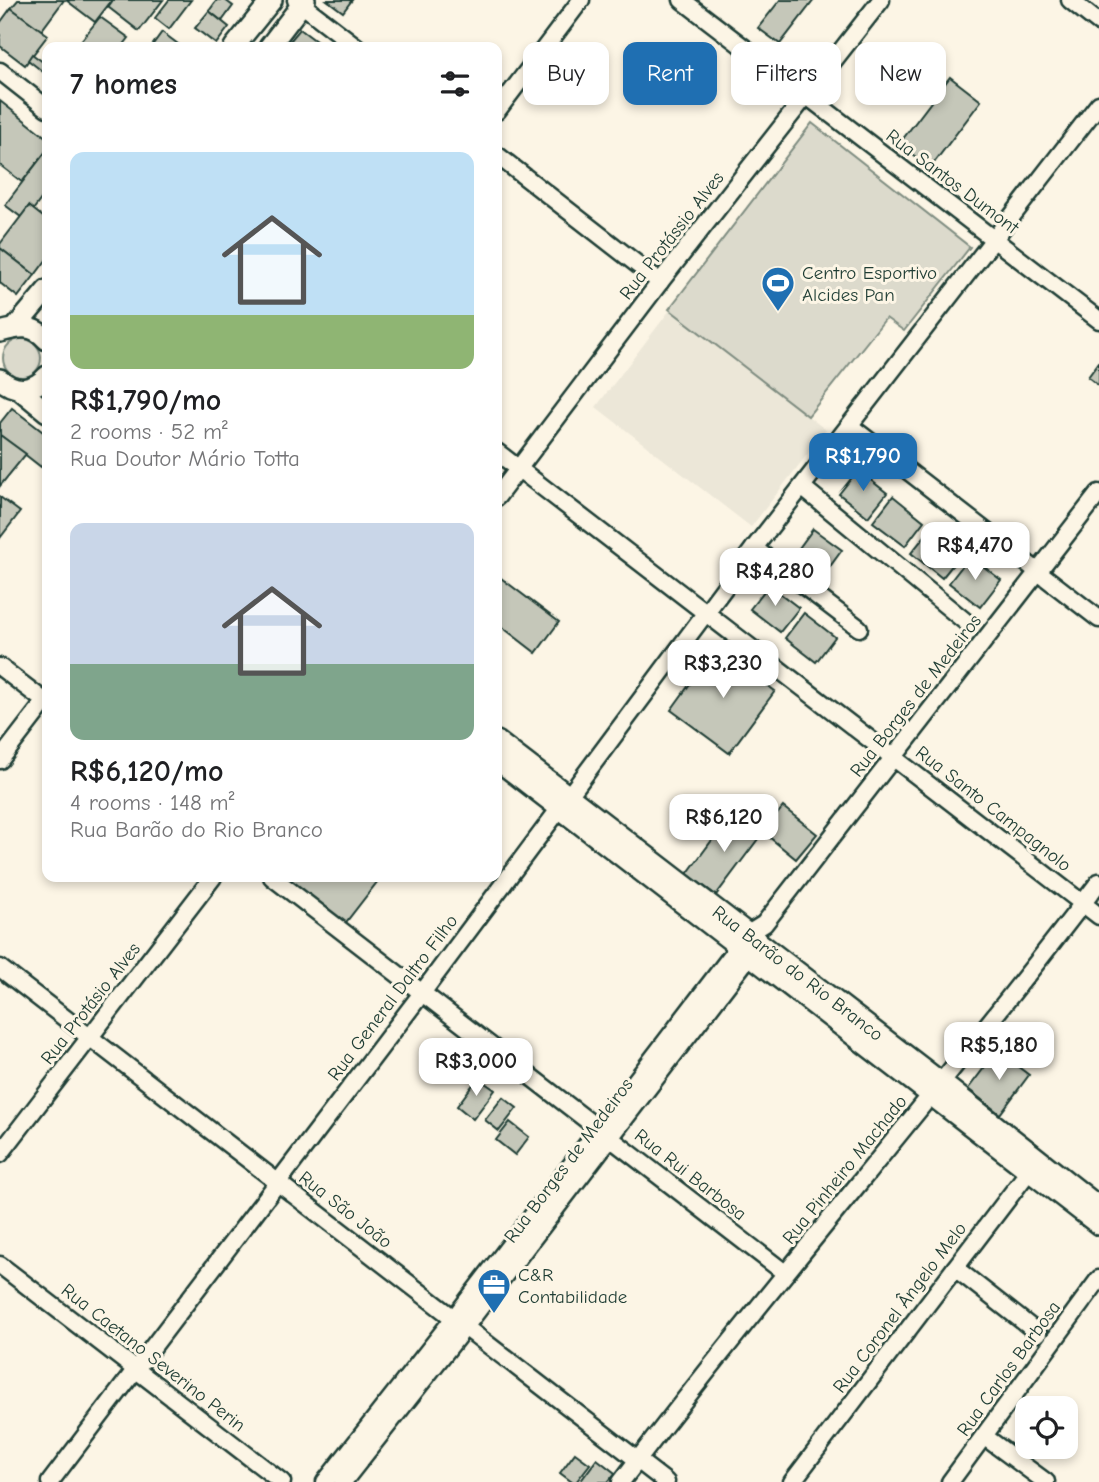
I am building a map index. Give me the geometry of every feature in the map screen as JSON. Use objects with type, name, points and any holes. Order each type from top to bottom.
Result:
[{"type":"main road","points":[[238,42],[272,0]]},
{"type":"main road","points":[[273,42],[301,2]]},
{"type":"main road","points":[[6,332],[42,295]]},
{"type":"main road","points":[[6,332],[29,327],[42,334]]},
{"type":"main road","points":[[7,388],[38,385],[42,381]]},
{"type":"main road","points":[[7,388],[42,409]]},
{"type":"main road","name":"Rua Barão do Rio Branco","points":[[502,746],[564,802]]},
{"type":"main road","name":"Rua Barão do Rio Branco","points":[[502,763],[564,802],[752,940],[1034,1164],[1099,1207]]},
{"type":"main road","name":"Rua Barão do Rio Branco","points":[[1034,1164],[1099,1225]]},
{"type":"street","points":[[502,104],[581,0]]},
{"type":"street","name":"Rua Santos Dumont","points":[[682,0],[736,42]]},
{"type":"street","name":"Rua Protássio Alves","points":[[841,51],[881,0]]},
{"type":"street","points":[[1070,0],[1099,23]]},
{"type":"street","points":[[301,2],[351,42]]},
{"type":"street","points":[[0,71],[42,104]]},
{"type":"street","name":"Rua General Daltro Filho","points":[[50,1482],[422,993],[754,548],[1099,104]]},
{"type":"street","name":"Rua Protássio Alves","points":[[502,490],[799,105]]},
{"type":"street","name":"Rua Santos Dumont","points":[[818,105],[1099,320]]},
{"type":"street","points":[[502,159],[660,282]]},
{"type":"street","points":[[850,426],[1099,620]]},
{"type":"street","name":"Rua Santo Campagnolo","points":[[502,456],[1099,916]]},
{"type":"street","points":[[802,487],[966,622]]},
{"type":"street","name":"Rua Borges de Medeiros","points":[[344,1482],[460,1323],[752,940],[1099,493]]},
{"type":"street","points":[[754,548],[859,628]]},
{"type":"street","points":[[0,667],[42,697]]},
{"type":"street","points":[[0,761],[42,707]]},
{"type":"street","name":"Rua Protásio Alves","points":[[0,1154],[209,882]]},
{"type":"street","name":"Rua Rui Barbosa","points":[[278,882],[785,1273]]},
{"type":"street","name":"Rua Pinheiro Machado","points":[[621,1482],[785,1273],[937,1089],[1099,882]]},
{"type":"street","name":"Rua São João","points":[[0,968],[666,1482]]},
{"type":"street","name":"Rua Coronel Ângelo Melo","points":[[792,1482],[1034,1164]]},
{"type":"street","name":"Rua Caetano Severino Perin","points":[[0,1265],[282,1482]]},
{"type":"street","points":[[955,1268],[1038,1333]]},
{"type":"street","name":"Rua Carlos Barbosa","points":[[950,1482],[1099,1279]]},
{"type":"street","points":[[325,1482],[460,1323]]},
{"type":"street","points":[[985,1437],[1046,1482]]},
{"type":"shaded area","points":[[812,123],[970,247],[904,331],[886,318],[808,416],[669,309]]},
{"type":"shaded area","points":[[670,310],[826,430],[751,527],[596,407]]},
{"type":"shaded area","points":[[22,339],[36,344],[41,358],[36,372],[22,377],[8,372],[3,358],[8,344]]},
{"type":"building","points":[[18,0],[64,0],[41,31],[11,8]]},
{"type":"building","points":[[66,0],[112,0],[95,22]]},
{"type":"building","points":[[113,0],[163,0],[139,31],[108,7]]},
{"type":"building","points":[[169,0],[191,0],[169,29],[155,18]]},
{"type":"building","points":[[217,0],[225,0],[233,6],[222,21],[209,11]]},
{"type":"building","points":[[327,0],[352,0],[343,12]]},
{"type":"building","points":[[780,0],[814,0],[782,42],[777,42],[758,28]]},
{"type":"building","points":[[11,8],[48,35],[25,65],[0,46],[0,23]]},
{"type":"building","points":[[209,11],[229,27],[218,42],[213,42],[195,28]]},
{"type":"building","points":[[100,17],[129,38],[126,42],[80,42]]},
{"type":"building","points":[[300,29],[317,42],[289,42]]},
{"type":"building","points":[[162,32],[175,42],[155,42]]},
{"type":"building","points":[[32,54],[42,61],[42,71],[28,60]]},
{"type":"building","points":[[950,77],[981,101],[930,168],[899,144],[929,105],[946,105],[946,82]]},
{"type":"building","points":[[0,101],[42,134],[42,156],[22,182],[0,165]]},
{"type":"building","points":[[42,157],[42,198],[33,210],[29,206],[21,217],[5,205]]},
{"type":"building","points":[[29,206],[42,216],[42,266],[35,275],[0,248],[0,244]]},
{"type":"building","points":[[0,248],[35,275],[18,297],[0,283]]},
{"type":"building","points":[[1099,362],[1099,386],[1088,377]]},
{"type":"building","points":[[12,408],[42,431],[41,467],[0,435],[0,423]]},
{"type":"building","points":[[0,435],[26,454],[0,486]]},
{"type":"building","points":[[858,470],[887,493],[868,517],[839,494]]},
{"type":"building","points":[[893,496],[924,521],[905,546],[873,522]]},
{"type":"building","points":[[0,497],[20,512],[0,538]]},
{"type":"building","points":[[933,526],[964,551],[942,578],[911,553]]},
{"type":"building","points":[[813,529],[842,550],[823,576],[794,555]]},
{"type":"building","points":[[970,556],[1001,580],[980,607],[949,583]]},
{"type":"building","points":[[502,579],[559,622],[536,653],[502,627]]},
{"type":"building","points":[[769,585],[799,608],[780,632],[750,609]]},
{"type":"building","points":[[804,613],[835,637],[816,662],[785,638]]},
{"type":"building","points":[[716,648],[775,691],[729,753],[671,710]]},
{"type":"building","points":[[783,807],[817,834],[796,859],[763,832]]},
{"type":"building","points":[[732,813],[761,835],[716,895],[687,874]]},
{"type":"building","points":[[285,882],[377,882],[343,926]]},
{"type":"building","points":[[997,1051],[1029,1075],[1000,1114],[968,1089]]},
{"type":"building","points":[[478,1078],[495,1090],[473,1119],[457,1106]]},
{"type":"building","points":[[503,1097],[517,1108],[499,1131],[485,1120]]},
{"type":"building","points":[[510,1122],[529,1137],[515,1155],[496,1140]]},
{"type":"building","points":[[575,1453],[590,1464],[576,1482],[572,1482],[560,1473]]},
{"type":"building","points":[[597,1459],[615,1473],[608,1482],[580,1482]]},
{"type":"place","name":"Centro Esportivo Alcides Pan","points":[[778,313]]},
{"type":"place","name":"C&R Contabilidade","points":[[494,1315]]}]
